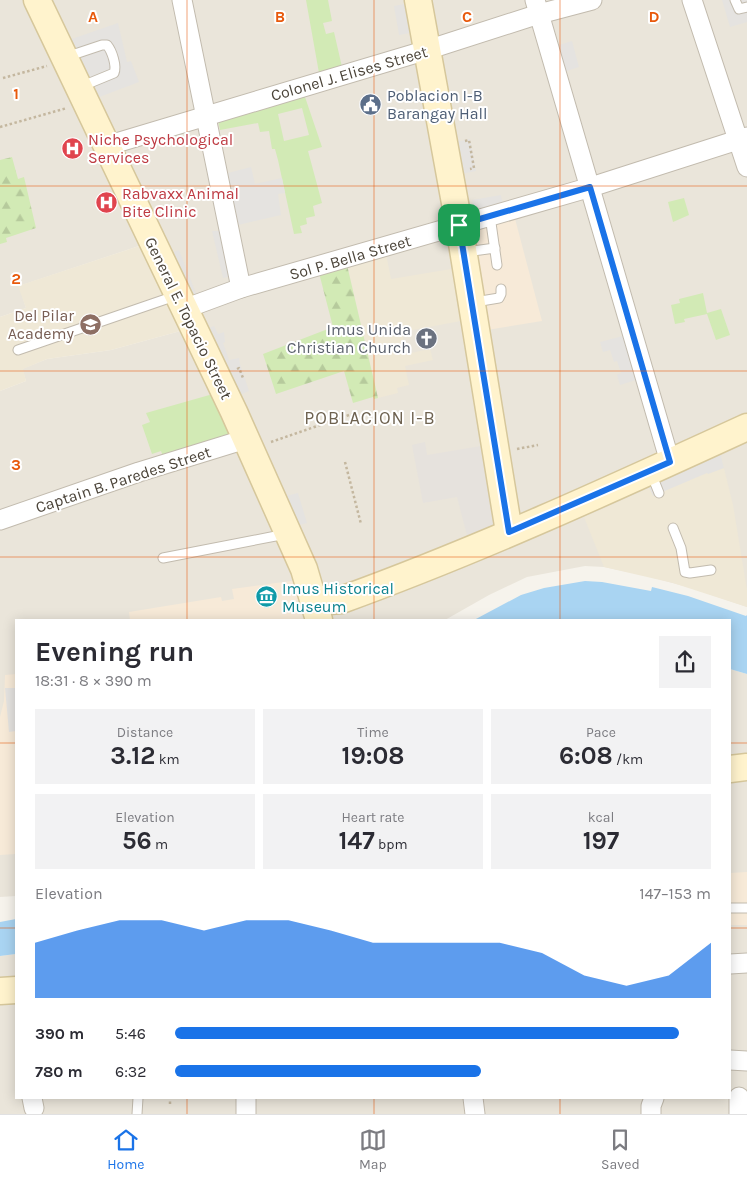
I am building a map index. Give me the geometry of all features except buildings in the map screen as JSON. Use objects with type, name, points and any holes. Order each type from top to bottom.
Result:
[{"type":"street","name":"General E. Topacio Street","points":[[37,0],[55,62],[81,95],[181,302],[257,441],[289,533],[324,610]]},
{"type":"street","points":[[182,0],[241,288]]},
{"type":"street","points":[[418,0],[459,225],[509,532]]},
{"type":"street","name":"Colonel J. Elises Street","points":[[106,146],[427,50],[537,7],[592,0]]},
{"type":"street","points":[[692,0],[742,138],[747,167]]},
{"type":"street","points":[[537,7],[590,187],[660,475]]},
{"type":"street","name":"Sol P. Bella Street","points":[[181,302],[241,288],[590,187],[742,138]]},
{"type":"street","points":[[324,610],[418,572],[509,532],[660,475],[747,427]]},
{"type":"street","name":"Captain B. Paredes Street","points":[[0,520],[139,472],[257,441]]},
{"type":"street","points":[[731,769],[747,767]]},
{"type":"street","points":[[731,964],[747,963]]},
{"type":"street","points":[[0,990],[15,990]]},
{"type":"street","points":[[731,1060],[747,1061]]},
{"type":"street","points":[[246,1099],[246,1114]]},
{"type":"street","points":[[473,1099],[475,1114]]},
{"type":"street","points":[[651,1114],[654,1099]]},
{"type":"lane","points":[[735,0],[739,9],[747,7]]},
{"type":"lane","points":[[55,62],[102,45],[107,45],[110,48],[116,69],[114,73],[81,95]]},
{"type":"lane","points":[[490,216],[497,265]]},
{"type":"lane","points":[[463,253],[495,248]]},
{"type":"lane","points":[[472,302],[498,298],[501,294],[501,289]]},
{"type":"lane","points":[[18,350],[181,302]]},
{"type":"lane","points":[[673,528],[681,548],[685,572],[690,574],[711,570]]},
{"type":"lane","points":[[163,558],[289,533]]},
{"type":"lane","points":[[731,908],[747,908]]},
{"type":"lane","points":[[137,1114],[138,1099]]},
{"type":"path","points":[[3,78],[55,62]]},
{"type":"path","points":[[0,127],[81,95]]},
{"type":"path","points":[[473,154],[473,161]]},
{"type":"path","points":[[239,368],[244,378]]},
{"type":"path","points":[[257,441],[352,414]]},
{"type":"path","points":[[345,462],[361,524]]},
{"type":"path","points":[[170,1099],[170,1104]]},
{"type":"shaded area","points":[[0,0],[747,0],[747,607],[691,588],[647,576],[604,567],[585,566],[527,577],[489,595],[447,619],[322,619],[142,245],[19,286],[26,308],[0,317]]},
{"type":"shaded area","points":[[722,0],[747,0],[747,22],[730,27]]},
{"type":"shaded area","points":[[409,3],[415,32],[399,35],[394,6]]},
{"type":"shaded area","points":[[118,23],[127,62],[131,61],[139,82],[94,99],[66,41]]},
{"type":"shaded area","points":[[572,41],[579,67],[564,72],[556,46]]},
{"type":"shaded area","points":[[470,139],[476,171],[461,174],[455,142]]},
{"type":"shaded area","points":[[251,167],[255,184],[282,178],[285,193],[278,194],[281,215],[238,225],[228,173]]},
{"type":"shaded area","points":[[501,195],[503,206],[474,214],[472,200]]},
{"type":"shaded area","points":[[514,215],[542,321],[487,330],[472,228]]},
{"type":"shaded area","points":[[212,231],[223,231],[233,276],[223,278]]},
{"type":"shaded area","name":"Del Pilar Academy","points":[[142,245],[184,330],[111,350],[47,359],[23,369],[26,381],[0,391],[0,317],[26,308],[18,286]]},
{"type":"shaded area","points":[[179,250],[197,296],[187,300],[166,255]]},
{"type":"shaded area","points":[[386,254],[391,279],[457,268],[466,320],[402,332],[406,354],[430,349],[433,360],[405,366],[409,385],[397,388],[398,393],[378,398],[347,265]]},
{"type":"shaded area","points":[[214,326],[218,334],[224,332],[225,342],[223,343],[229,360],[239,358],[249,391],[235,397],[203,331]]},
{"type":"shaded area","points":[[184,330],[298,580],[303,619],[15,619],[15,896],[0,897],[0,391],[26,381],[22,369],[47,359],[111,350]]},
{"type":"shaded area","points":[[623,336],[636,380],[620,385],[617,375],[621,373],[617,361],[614,362],[610,350],[603,352],[600,342]]},
{"type":"shaded area","points":[[425,442],[427,455],[487,445],[500,526],[469,543],[457,497],[423,503],[412,445]]},
{"type":"shaded area","points":[[720,452],[733,505],[747,590],[747,607],[673,583],[604,567],[584,517],[649,488],[648,485]]},
{"type":"shaded area","points":[[720,452],[724,468],[707,473],[653,496],[648,485]]},
{"type":"shaded area","points":[[298,493],[307,523],[295,526],[282,497]]},
{"type":"shaded area","points":[[298,580],[303,619],[130,619],[129,612],[221,597],[222,601],[234,599],[232,589]]},
{"type":"shaded area","points":[[731,669],[747,674],[747,1114],[0,1114],[0,956],[15,954],[15,1099],[731,1099]]},
{"type":"shaded area","points":[[15,674],[15,854],[0,855],[0,717],[4,701],[5,675]]},
{"type":"shaded area","points":[[5,688],[15,688],[15,731],[9,732]]},
{"type":"shaded area","points":[[747,872],[747,925],[731,925],[731,873]]},
{"type":"green space","points":[[306,0],[328,0],[332,21],[323,23],[326,34],[334,32],[342,67],[319,73]]},
{"type":"green space","points":[[304,94],[322,147],[308,151],[322,203],[313,206],[315,216],[306,218],[307,224],[300,226],[302,233],[294,234],[278,160],[275,149],[272,149],[269,131],[260,132],[258,123],[220,130],[218,120]],"holes":[[[302,108],[309,135],[284,141],[278,114]]]},
{"type":"green space","points":[[12,157],[18,179],[24,177],[36,228],[6,238],[7,242],[0,244],[0,160]]},
{"type":"green space","points":[[684,198],[689,215],[673,222],[668,202]]},
{"type":"green space","points":[[347,265],[378,398],[374,399],[373,397],[353,403],[344,371],[276,394],[263,354],[333,327],[319,273]]},
{"type":"green space","points":[[703,293],[707,313],[721,309],[730,335],[716,340],[707,314],[684,319],[685,322],[675,324],[671,305],[680,303],[679,299]]},
{"type":"green space","points":[[213,394],[231,431],[228,438],[164,459],[161,451],[152,454],[142,425],[150,422],[146,413]]},
{"type":"water","points":[[585,581],[602,582],[651,591],[652,587],[688,596],[747,615],[747,674],[731,669],[731,619],[476,619],[521,595],[544,588]]},
{"type":"water","points":[[15,919],[15,954],[0,956],[0,922]]},
{"type":"place","name":"Poblacion I-B Barangay Hall","points":[[371,104]]},
{"type":"place","name":"Niche Psychological Services","points":[[72,148]]},
{"type":"place","name":"Rabvaxx Animal Bite Clinic","points":[[106,202]]},
{"type":"place","name":"Del Pilar Academy","points":[[90,324]]},
{"type":"place","name":"Imus Unida Christian Church","points":[[427,338]]},
{"type":"place","name":"Imus Historical Museum","points":[[266,597]]},
{"type":"district","name":"POBLACION I-B","points":[[370,418]]},
{"type":"route","points":[[590,187],[670,462],[509,532],[459,225],[590,187]]}]
